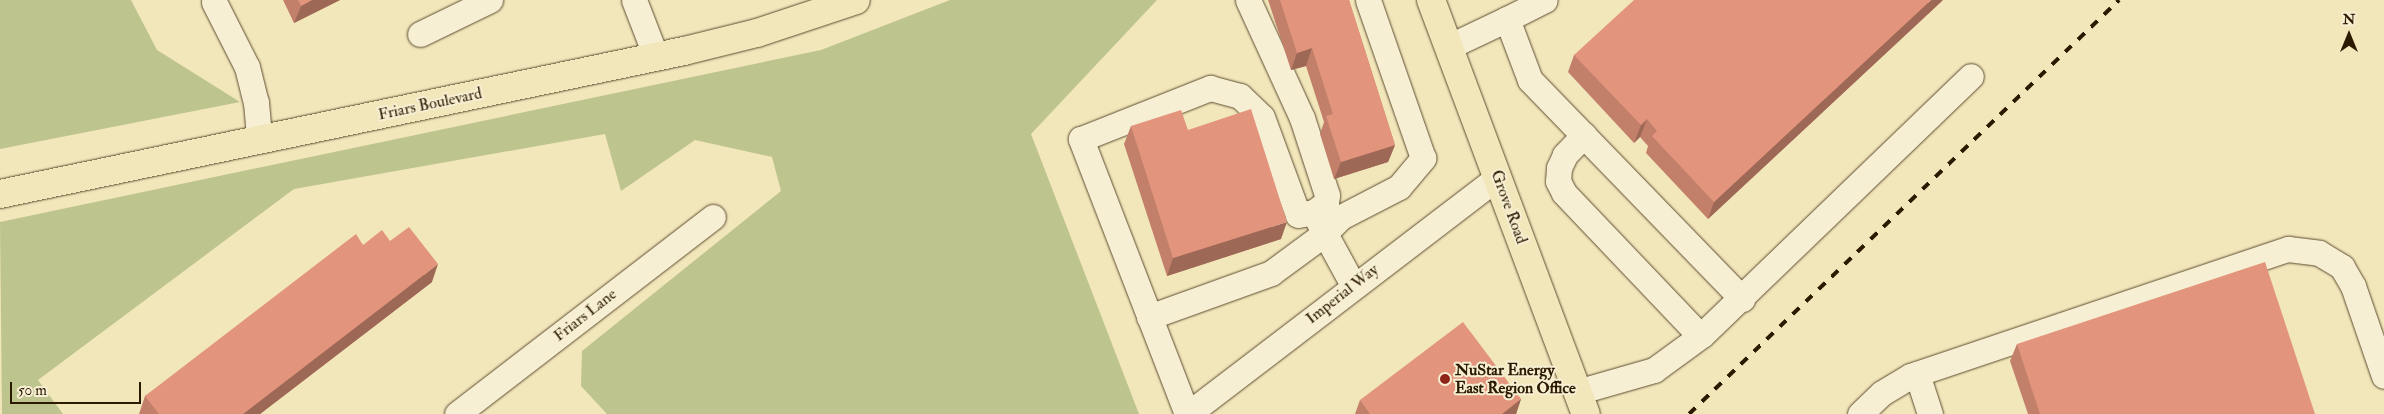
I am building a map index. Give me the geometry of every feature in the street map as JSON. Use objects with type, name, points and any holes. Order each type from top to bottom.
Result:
[{"type":"main road","name":"Friars Boulevard","points":[[0,194],[656,57],[757,33],[856,0]]},
{"type":"main road","name":"Grove Road","points":[[1436,2],[1448,47],[1581,403]]},
{"type":"street","points":[[420,34],[490,0]]},
{"type":"street","points":[[634,0],[656,57]]},
{"type":"street","points":[[1149,317],[1271,272],[1319,223],[1326,203],[1328,195],[1302,118],[1248,0]]},
{"type":"street","points":[[1196,412],[1149,317],[1081,139],[1210,88],[1240,96],[1262,117],[1298,215],[1319,223],[1341,217],[1399,187],[1423,158],[1368,0]]},
{"type":"street","points":[[1448,47],[1545,0]]},
{"type":"street","points":[[214,2],[247,67],[256,102],[259,140]]},
{"type":"street","points":[[1507,19],[1530,80],[1742,299]]},
{"type":"street","points":[[1581,403],[1654,370],[1700,336],[1742,299],[1971,76]]},
{"type":"street","points":[[1584,135],[1558,168],[1558,181],[1564,193],[1700,336]]},
{"type":"street","name":"Imperial Way","points":[[1196,412],[1354,285],[1498,177]]},
{"type":"street","name":"Friars Lane","points":[[457,414],[713,217]]},
{"type":"street","points":[[1319,223],[1354,285]]},
{"type":"street","points":[[1860,414],[1882,393],[1917,374],[2288,249],[2319,253],[2342,267],[2353,286],[2384,376]]},
{"type":"street","points":[[1917,374],[1930,414]]},
{"type":"green space","points":[[0,0],[131,0],[157,50],[240,102],[0,149]]},
{"type":"green space","points":[[950,0],[1157,0],[1031,134],[1139,414],[607,414],[581,386],[582,351],[781,191],[772,157],[695,140],[621,191],[605,134],[294,189],[38,380],[63,414],[2,414],[0,222],[821,50]]},
{"type":"building","points":[[298,0],[312,0],[301,6]]},
{"type":"building","points":[[1280,0],[1349,0],[1395,145],[1341,162],[1326,116],[1333,114],[1312,48],[1297,53]]},
{"type":"building","points":[[1634,0],[1931,0],[1714,202],[1652,136],[1657,131],[1647,119],[1641,125],[1574,55]]},
{"type":"building","points":[[1251,109],[1287,222],[1173,258],[1131,126],[1181,110],[1188,130]]},
{"type":"building","points":[[409,227],[438,264],[243,414],[159,414],[145,396],[356,234],[363,245],[382,230],[390,241]]},
{"type":"building","points":[[2265,262],[2315,414],[2040,414],[2017,344]]},
{"type":"building","name":"NuStar Energy East Region Office","points":[[1463,322],[1521,399],[1502,414],[1370,414],[1360,400]]},
{"type":"railway","points":[[1689,414],[2119,0]]},
{"type":"place","name":"NuStar Energy East Region Office","points":[[1445,379]]}]
